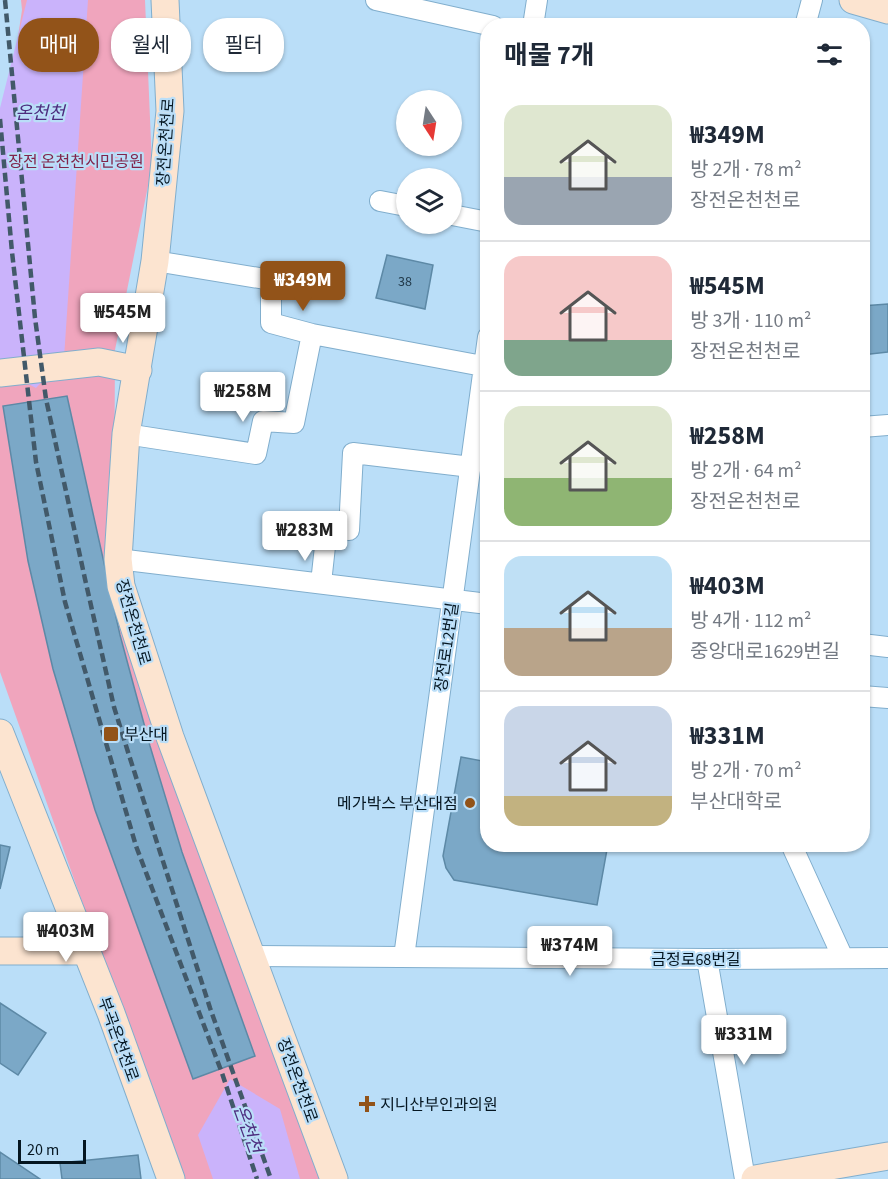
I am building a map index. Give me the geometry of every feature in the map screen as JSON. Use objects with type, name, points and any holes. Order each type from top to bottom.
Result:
[{"type":"main road","name":"장전온천천로","points":[[165,0],[170,111],[155,261],[126,434],[118,559],[121,586],[170,737],[334,1179]]},
{"type":"main road","points":[[853,0],[888,10]]},
{"type":"main road","points":[[0,373],[99,362],[138,370]]},
{"type":"main road","name":"부곡온천천로","points":[[0,733],[111,1013],[171,1179]]},
{"type":"main road","points":[[0,951],[86,951]]},
{"type":"main road","points":[[755,1179],[888,1156]]},
{"type":"street","points":[[376,0],[480,23]]},
{"type":"street","points":[[534,18],[537,0]]},
{"type":"street","points":[[807,18],[812,0]]},
{"type":"street","points":[[380,201],[396,204]]},
{"type":"street","points":[[462,217],[480,220]]},
{"type":"street","points":[[155,261],[270,280],[271,323],[312,334],[480,365]]},
{"type":"street","points":[[126,434],[256,454],[263,421],[294,423],[312,334]]},
{"type":"street","name":"장전로12번길","points":[[404,957],[480,402]]},
{"type":"street","points":[[870,426],[888,425]]},
{"type":"street","points":[[321,583],[327,528],[349,530],[353,453],[471,467]]},
{"type":"street","points":[[118,559],[480,603]]},
{"type":"street","points":[[870,645],[888,647]]},
{"type":"street","points":[[870,697],[888,698]]},
{"type":"street","points":[[795,852],[843,958]]},
{"type":"street","name":"금정로68번길","points":[[252,956],[888,958]]},
{"type":"street","points":[[707,959],[745,1179]]},
{"type":"green space","name":"장전 온천천시민공원","points":[[21,0],[145,0],[146,18],[111,18],[111,72],[148,72],[152,166],[115,350],[114,532],[326,1179],[184,1179],[0,672],[0,156],[18,37],[18,72],[99,72],[99,18],[21,18]]},
{"type":"water","name":"온천천","points":[[27,0],[88,0],[87,18],[22,18]]},
{"type":"water","name":"온천천","points":[[18,36],[18,72],[83,72],[64,358],[36,388],[0,369],[0,108]]},
{"type":"water","name":"온천천","points":[[230,1079],[280,1109],[300,1179],[213,1179],[198,1135]]},
{"type":"building","points":[[387,255],[433,265],[425,309],[376,298]]},
{"type":"building","points":[[888,304],[888,352],[870,354],[870,305]]},
{"type":"building","points":[[67,396],[120,635],[150,746],[182,852],[255,1056],[193,1079],[95,810],[53,669],[28,561],[3,406]]},
{"type":"building","name":"메가박스 부산대점","points":[[461,757],[480,761],[480,852],[607,852],[597,905],[454,880],[446,868],[443,856]]},
{"type":"building","points":[[0,845],[10,847],[0,889]]},
{"type":"building","points":[[0,1003],[46,1033],[18,1075],[0,1063]]},
{"type":"building","points":[[0,1152],[40,1179],[0,1179]]},
{"type":"building","points":[[138,1155],[141,1179],[62,1179],[60,1163]]},
{"type":"railway","points":[[5,0],[35,318],[46,399],[85,579],[114,707],[210,1008],[271,1179]]},
{"type":"railway","points":[[0,119],[12,252],[36,462],[65,602],[136,846],[222,1073],[257,1179]]},
{"type":"place","name":"부산대","points":[[111,734]]},
{"type":"place","name":"메가박스 부산대점","points":[[470,803]]},
{"type":"place","name":"지니산부인과의원","points":[[367,1104]]}]
